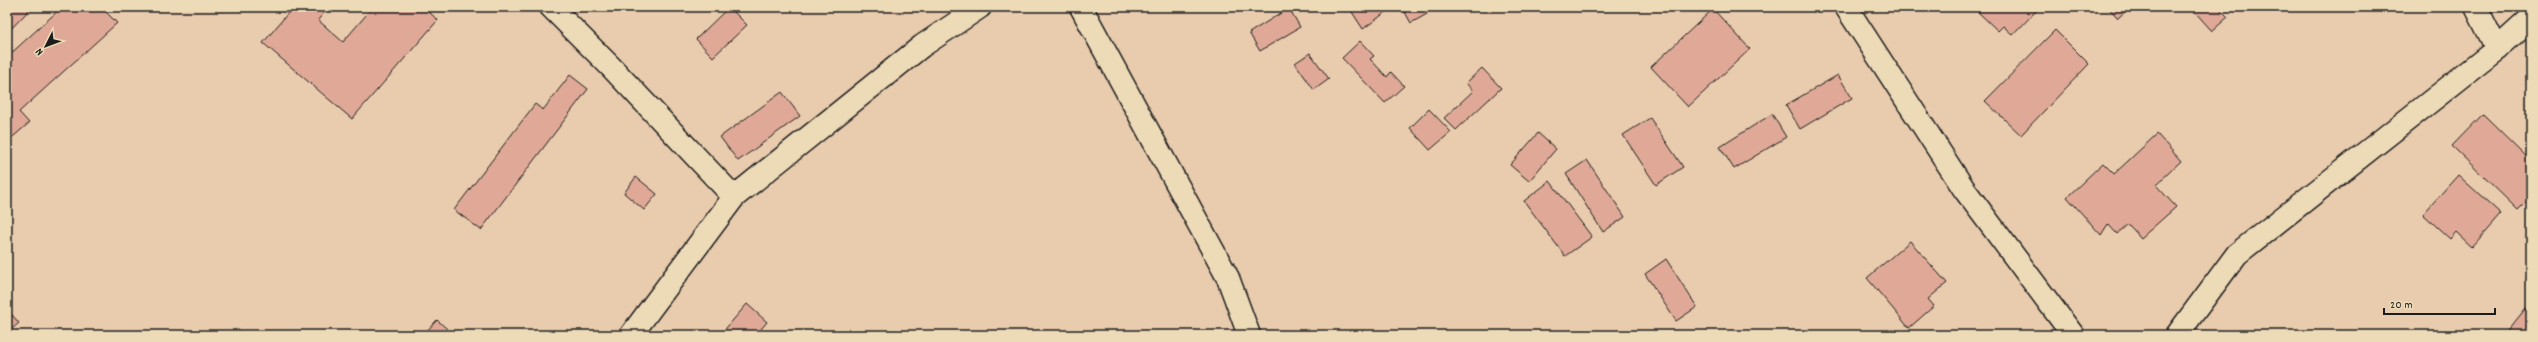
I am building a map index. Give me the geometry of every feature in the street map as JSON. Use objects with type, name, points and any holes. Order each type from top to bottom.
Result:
[{"type":"street","points":[[551,7],[611,67],[734,197]]},
{"type":"street","points":[[631,335],[734,197],[922,46],[980,7]]},
{"type":"street","points":[[1082,7],[1228,278],[1249,335]]},
{"type":"street","points":[[1846,7],[1964,189],[2073,335]]},
{"type":"street","points":[[2476,7],[2497,49]]},
{"type":"street","points":[[2177,335],[2237,254],[2497,49],[2531,18]]},
{"type":"building","points":[[7,7],[32,7],[7,33]]},
{"type":"building","points":[[62,7],[101,7],[117,23],[19,112],[29,123],[7,142],[7,57]]},
{"type":"building","points":[[293,7],[328,8],[318,20],[343,42],[373,7],[423,7],[438,20],[352,119],[263,43]]},
{"type":"building","points":[[729,7],[747,25],[713,57],[696,39]]},
{"type":"building","points":[[1358,7],[1393,7],[1363,29],[1352,12]]},
{"type":"building","points":[[1402,7],[1423,7],[1427,14],[1411,23]]},
{"type":"building","points":[[1981,7],[2034,7],[2037,10],[2013,35],[2003,26],[1998,31],[1977,11]]},
{"type":"building","points":[[2108,7],[2130,7],[2118,18]]},
{"type":"building","points":[[2198,7],[2218,7],[2228,17],[2212,31],[2194,11]]},
{"type":"building","points":[[1289,8],[1300,27],[1260,51],[1249,33]]},
{"type":"building","points":[[1713,9],[1750,49],[1688,107],[1651,67]]},
{"type":"building","points":[[2055,30],[2089,64],[2021,135],[1985,101]]},
{"type":"building","points":[[1360,41],[1374,56],[1370,59],[1387,77],[1391,72],[1404,86],[1385,103],[1342,58]]},
{"type":"building","points":[[1310,53],[1329,79],[1314,90],[1295,63]]},
{"type":"building","points":[[1482,68],[1501,88],[1456,130],[1444,118],[1473,91],[1466,83]]},
{"type":"building","points":[[570,75],[588,89],[481,230],[454,210],[535,104],[543,110]]},
{"type":"building","points":[[1838,75],[1852,98],[1800,129],[1786,105]]},
{"type":"building","points":[[782,92],[800,116],[738,161],[720,137]]},
{"type":"building","points":[[1429,109],[1451,132],[1430,150],[1410,128]]},
{"type":"building","points":[[1772,114],[1786,137],[1734,169],[1720,147]]},
{"type":"building","points":[[2483,114],[2531,161],[2531,197],[2518,210],[2452,146]]},
{"type":"building","points":[[1650,118],[1683,167],[1656,185],[1623,135]]},
{"type":"building","points":[[1538,133],[1556,149],[1529,181],[1510,165]]},
{"type":"building","points":[[2157,134],[2181,161],[2156,185],[2176,207],[2141,238],[2128,224],[2117,234],[2108,224],[2101,235],[2067,197],[2103,163],[2114,174]]},
{"type":"building","points":[[1587,160],[1625,217],[1603,232],[1566,174]]},
{"type":"building","points":[[2458,175],[2501,214],[2472,247],[2456,232],[2450,239],[2423,214]]},
{"type":"building","points":[[636,177],[657,194],[644,210],[624,193]]},
{"type":"building","points":[[1550,181],[1592,237],[1565,256],[1524,201]]},
{"type":"building","points":[[1910,241],[1947,283],[1928,299],[1934,306],[1909,328],[1867,278]]},
{"type":"building","points":[[1666,259],[1697,307],[1676,321],[1645,274]]},
{"type":"building","points":[[747,304],[767,322],[756,335],[720,335]]},
{"type":"building","points":[[2526,308],[2531,312],[2531,335],[2504,335]]},
{"type":"building","points":[[7,309],[19,323],[7,333]]},
{"type":"building","points":[[437,320],[454,335],[423,335]]}]
